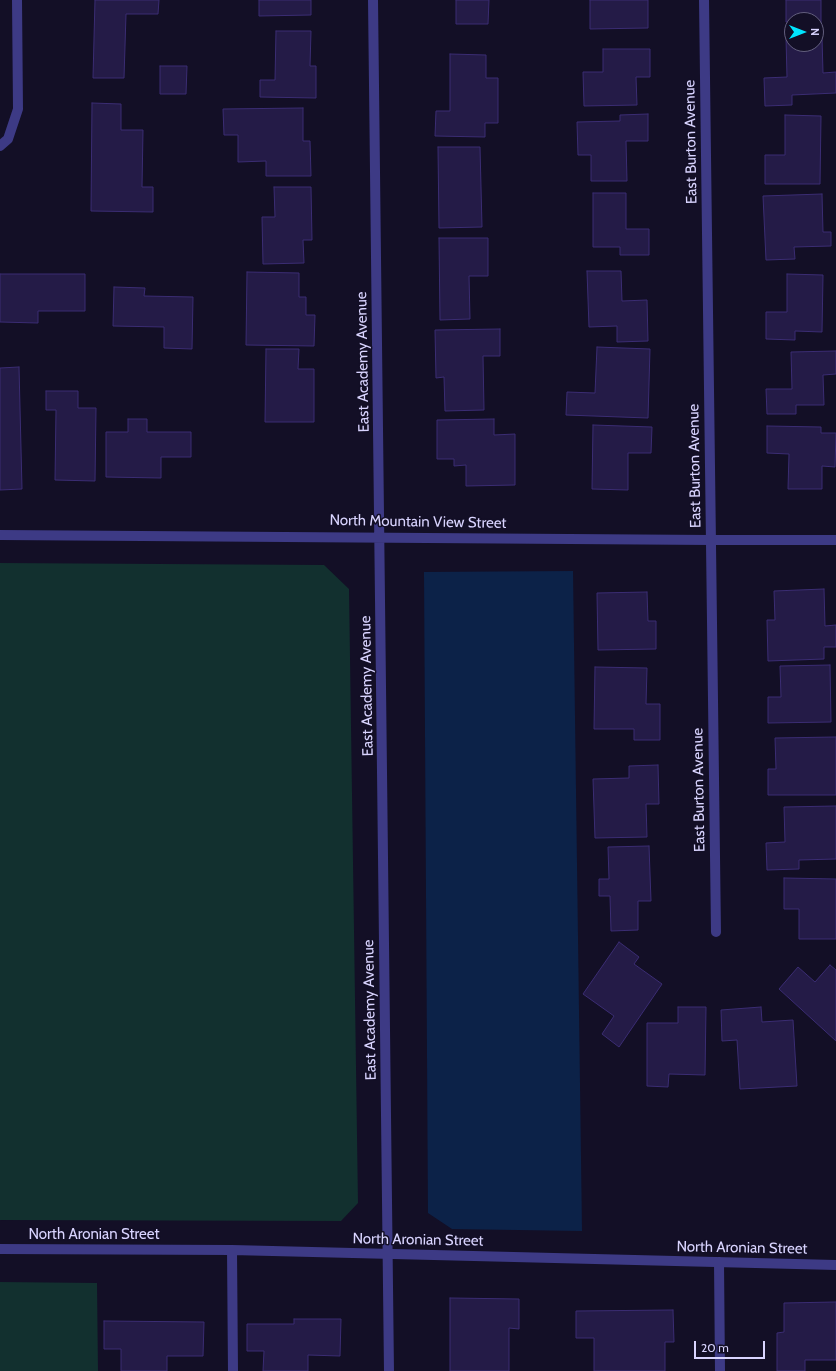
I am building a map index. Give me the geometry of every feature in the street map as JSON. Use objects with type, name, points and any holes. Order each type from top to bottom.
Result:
[{"type":"street","points":[[0,146],[8,139],[18,109],[17,0]]},
{"type":"street","name":"East Academy Avenue","points":[[374,0],[389,1371]]},
{"type":"street","name":"East Burton Avenue","points":[[704,0],[716,932]]},
{"type":"street","name":"North Mountain View Street","points":[[0,535],[836,540]]},
{"type":"street","name":"North Aronian Street","points":[[0,1249],[232,1250],[836,1265]]},
{"type":"street","points":[[232,1250],[233,1371]]},
{"type":"street","points":[[720,1262],[720,1371]]},
{"type":"green space","points":[[0,563],[324,565],[349,589],[358,1203],[341,1221],[0,1220]]},
{"type":"green space","points":[[0,1282],[97,1283],[98,1371],[0,1371]]},
{"type":"water","points":[[573,571],[582,1231],[452,1229],[428,1213],[424,572]]},
{"type":"building","points":[[95,0],[159,0],[158,14],[126,14],[124,78],[93,78]]},
{"type":"building","points":[[259,0],[311,0],[311,15],[259,16]]},
{"type":"building","points":[[456,0],[489,0],[488,24],[456,24]]},
{"type":"building","points":[[590,0],[648,0],[648,28],[590,29]]},
{"type":"building","points":[[786,0],[821,0],[821,12],[786,12]]},
{"type":"building","points":[[276,31],[311,31],[310,66],[316,66],[316,98],[260,97],[260,80],[275,80]]},
{"type":"building","points":[[603,49],[650,49],[650,77],[636,77],[637,105],[584,106],[583,72],[603,72]]},
{"type":"building","points":[[786,52],[822,52],[823,73],[836,72],[836,93],[792,95],[792,105],[765,106],[764,78],[787,77]]},
{"type":"building","points":[[450,54],[486,55],[486,78],[498,78],[498,123],[485,123],[485,137],[435,136],[436,111],[450,111]]},
{"type":"building","points":[[160,66],[187,66],[186,94],[160,94]]},
{"type":"building","points":[[92,103],[121,104],[121,130],[143,130],[142,187],[153,187],[153,212],[91,211]]},
{"type":"building","points":[[303,108],[303,141],[310,141],[311,176],[266,176],[266,161],[238,162],[238,135],[224,135],[223,109]]},
{"type":"building","points":[[648,114],[648,141],[626,141],[627,181],[591,181],[591,155],[578,155],[577,122],[620,121],[620,115]]},
{"type":"building","points":[[785,115],[821,116],[820,184],[765,184],[765,155],[785,155]]},
{"type":"building","points":[[438,147],[480,147],[482,227],[439,228]]},
{"type":"building","points":[[274,187],[311,187],[312,240],[303,240],[304,263],[263,264],[262,217],[275,217]]},
{"type":"building","points":[[593,193],[626,193],[626,229],[649,229],[649,255],[620,255],[620,247],[593,247]]},
{"type":"building","points":[[822,194],[823,232],[831,232],[831,246],[794,247],[795,259],[766,260],[763,196]]},
{"type":"building","points":[[439,238],[488,238],[488,276],[469,276],[470,319],[440,320]]},
{"type":"building","points":[[587,271],[621,271],[622,301],[647,300],[648,341],[617,342],[617,326],[589,327]]},
{"type":"building","points":[[247,272],[299,273],[299,297],[306,297],[306,315],[315,315],[314,346],[246,345]]},
{"type":"building","points":[[0,274],[85,274],[85,311],[38,311],[38,323],[0,322]]},
{"type":"building","points":[[787,274],[823,275],[822,332],[795,331],[795,340],[766,339],[766,312],[787,312]]},
{"type":"building","points":[[114,287],[145,288],[144,296],[193,297],[192,349],[164,348],[164,327],[113,326]]},
{"type":"building","points":[[500,329],[500,356],[483,356],[484,410],[445,411],[444,377],[436,378],[435,330]]},
{"type":"building","points":[[597,347],[650,349],[648,418],[566,415],[567,392],[595,393]]},
{"type":"building","points":[[266,349],[299,349],[298,369],[314,369],[314,422],[265,422]]},
{"type":"building","points":[[836,351],[836,374],[823,375],[824,405],[796,405],[796,414],[767,414],[766,389],[792,389],[791,352]]},
{"type":"building","points":[[19,367],[22,489],[0,490],[0,368]]},
{"type":"building","points":[[46,391],[78,391],[78,408],[96,408],[95,481],[55,480],[56,410],[46,410]]},
{"type":"building","points":[[128,419],[147,419],[147,432],[191,432],[191,457],[161,457],[161,478],[106,477],[106,432],[128,432]]},
{"type":"building","points":[[494,419],[494,435],[515,434],[515,485],[466,486],[466,465],[454,466],[454,459],[437,459],[437,420]]},
{"type":"building","points":[[593,425],[652,427],[651,453],[628,453],[628,490],[592,489]]},
{"type":"building","points":[[767,426],[821,427],[821,433],[836,433],[835,467],[822,466],[822,489],[788,489],[789,454],[767,453]]},
{"type":"building","points":[[824,589],[825,626],[836,625],[836,647],[824,647],[824,659],[768,661],[767,620],[775,620],[774,591]]},
{"type":"building","points":[[647,592],[648,621],[656,621],[656,649],[598,650],[597,593]]},
{"type":"building","points":[[830,665],[831,722],[768,723],[768,697],[781,697],[780,666]]},
{"type":"building","points":[[595,667],[647,668],[646,704],[660,704],[660,740],[634,740],[634,729],[594,729]]},
{"type":"building","points":[[836,737],[836,795],[768,795],[768,769],[776,769],[775,738]]},
{"type":"building","points":[[658,765],[659,804],[646,804],[647,837],[595,838],[593,779],[629,778],[629,766]]},
{"type":"building","points":[[836,806],[836,859],[799,860],[799,869],[767,870],[766,843],[785,842],[784,807]]},
{"type":"building","points":[[649,846],[651,901],[638,901],[638,930],[611,931],[610,896],[599,896],[599,879],[609,879],[608,847]]},
{"type":"building","points":[[784,878],[836,879],[836,939],[799,939],[799,909],[784,909]]},
{"type":"building","points":[[619,942],[639,957],[634,964],[662,984],[619,1047],[602,1034],[614,1016],[583,994]]},
{"type":"building","points":[[830,965],[836,970],[836,1041],[779,989],[798,967],[815,982]]},
{"type":"building","points":[[678,1007],[706,1007],[705,1075],[669,1074],[668,1087],[647,1086],[647,1023],[678,1023]]},
{"type":"building","points":[[761,1007],[762,1022],[793,1020],[797,1086],[740,1089],[737,1040],[722,1041],[721,1010]]},
{"type":"building","points":[[450,1298],[519,1299],[519,1329],[509,1328],[509,1371],[450,1371]]},
{"type":"building","points":[[836,1302],[836,1360],[805,1360],[805,1371],[777,1371],[777,1333],[784,1332],[784,1303]]},
{"type":"building","points":[[673,1310],[674,1342],[665,1342],[665,1371],[594,1371],[594,1338],[576,1338],[576,1311]]},
{"type":"building","points":[[294,1319],[341,1319],[340,1356],[308,1355],[308,1371],[263,1371],[264,1351],[247,1351],[247,1324],[294,1324]]},
{"type":"building","points":[[104,1321],[204,1322],[203,1356],[167,1356],[167,1371],[121,1371],[121,1349],[104,1349]]}]
